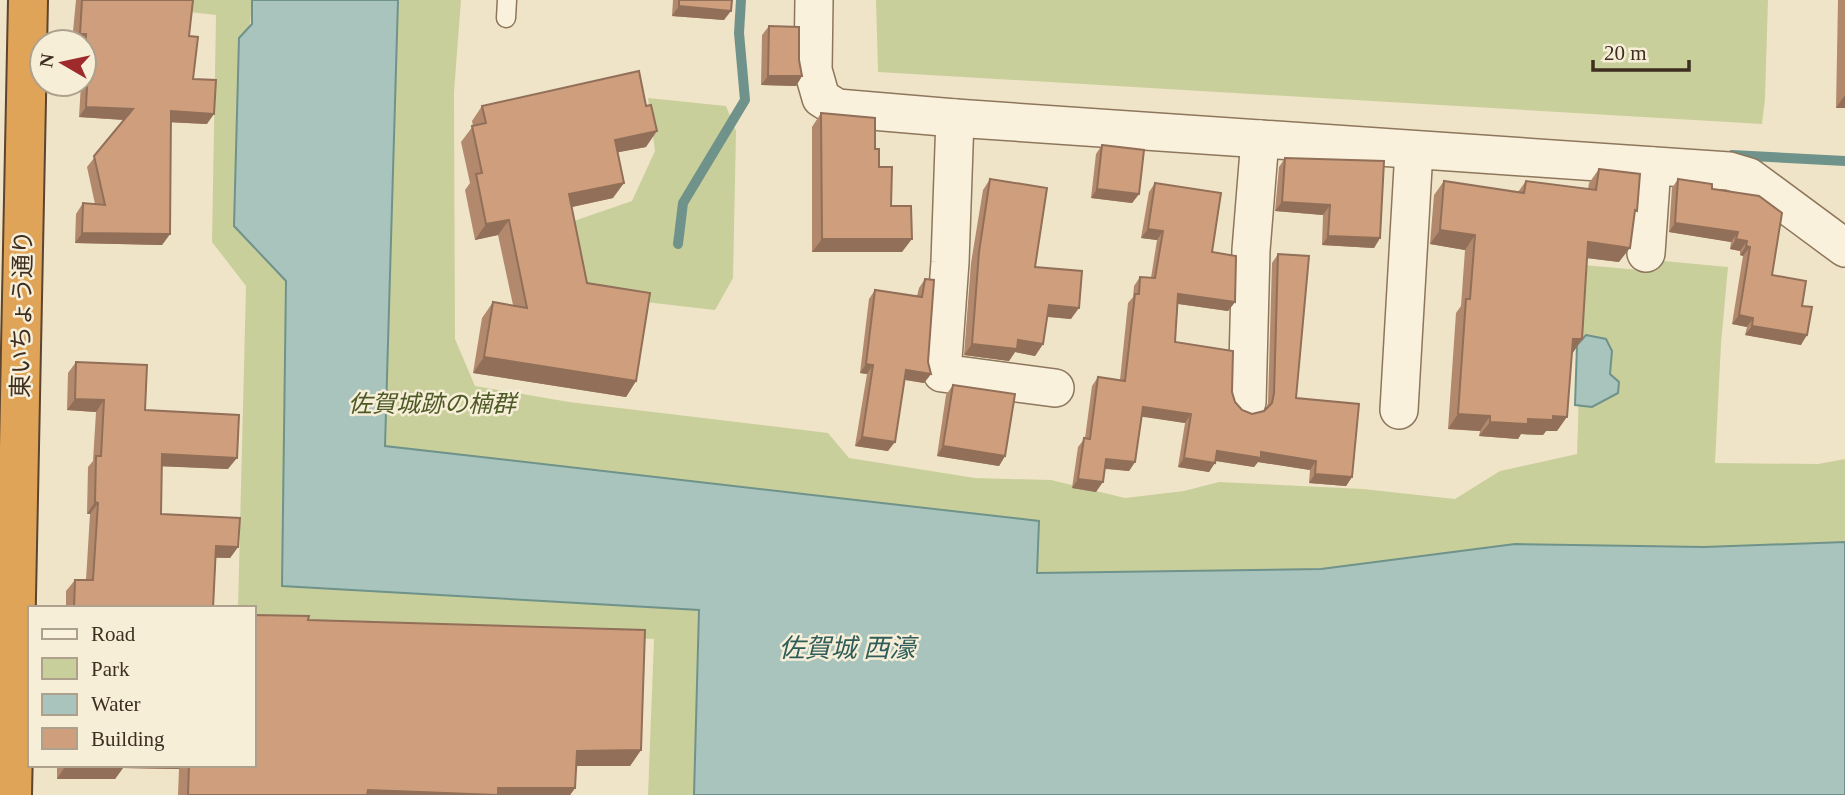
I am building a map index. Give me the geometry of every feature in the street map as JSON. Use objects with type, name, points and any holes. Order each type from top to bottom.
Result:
[{"type":"highway","name":"東いちょう通り","points":[[12,795],[9,554],[28,0]]},
{"type":"street","points":[[814,0],[813,70],[821,98],[837,108],[1729,171],[1749,177],[1845,248]]},
{"type":"street","points":[[955,118],[950,261],[942,373],[1055,388]]},
{"type":"street","points":[[1247,402],[1251,250],[1260,139]]},
{"type":"street","points":[[1399,410],[1414,150]]},
{"type":"street","points":[[1646,253],[1652,166]]},
{"type":"green space","points":[[189,0],[252,0],[234,225],[286,281],[282,585],[699,610],[694,795],[648,795],[654,639],[256,624],[256,606],[238,606],[246,286],[212,242],[216,15],[189,12]]},
{"type":"green space","name":"佐賀城跡の楠群","points":[[398,0],[461,0],[454,92],[455,339],[475,386],[569,402],[828,433],[849,458],[975,478],[1051,480],[1125,498],[1184,491],[1219,482],[1363,489],[1455,499],[1500,471],[1577,454],[1583,265],[1640,270],[1642,259],[1728,267],[1715,463],[1818,464],[1845,459],[1845,542],[1704,547],[1515,544],[1321,569],[1036,573],[1039,522],[385,446]]},
{"type":"green space","points":[[876,0],[1768,0],[1762,124],[878,72]]},
{"type":"green space","points":[[648,98],[726,106],[736,131],[733,278],[715,310],[584,295],[571,222],[632,201],[655,151]]},
{"type":"water","name":"佐賀城 西濠","points":[[252,0],[398,0],[385,446],[1039,521],[1037,573],[1321,569],[1515,544],[1704,547],[1845,542],[1845,795],[694,795],[699,610],[282,586],[286,281],[234,226],[239,38],[252,24]]},
{"type":"water","points":[[1586,335],[1606,339],[1612,351],[1610,374],[1619,382],[1618,393],[1592,407],[1575,405],[1577,345]]},
{"type":"building","points":[[82,0],[193,0],[189,36],[198,37],[193,79],[216,80],[214,114],[171,111],[170,234],[82,233],[83,203],[105,205],[94,156],[133,109],[86,107],[86,98],[98,98],[98,28],[80,28]]},
{"type":"building","points":[[679,0],[732,0],[731,11],[679,6]]},
{"type":"building","points":[[769,26],[799,27],[802,76],[768,76]]},
{"type":"building","points":[[639,71],[646,106],[651,105],[657,131],[615,140],[624,183],[569,194],[587,283],[650,293],[636,381],[484,357],[493,302],[527,308],[509,220],[486,224],[476,174],[482,173],[472,126],[486,123],[482,106]]},
{"type":"building","points":[[821,113],[875,118],[875,149],[879,149],[879,167],[892,167],[891,206],[911,206],[912,239],[822,239]]},
{"type":"building","points":[[1102,145],[1144,150],[1139,194],[1097,189]]},
{"type":"building","points":[[1285,158],[1384,161],[1380,238],[1328,236],[1330,205],[1282,202]]},
{"type":"building","points":[[1599,169],[1640,174],[1637,211],[1635,210],[1630,248],[1588,242],[1582,339],[1573,339],[1567,417],[1553,416],[1553,420],[1528,419],[1528,424],[1490,422],[1490,416],[1458,414],[1466,299],[1470,299],[1475,235],[1440,230],[1444,181],[1524,193],[1526,181],[1596,190]]},
{"type":"building","points":[[990,179],[1047,188],[1035,267],[1082,271],[1079,308],[1049,305],[1043,344],[1018,340],[1017,349],[972,344],[979,252]]},
{"type":"building","points":[[1678,179],[1712,184],[1712,189],[1759,196],[1782,213],[1772,275],[1806,281],[1802,306],[1812,307],[1807,335],[1752,326],[1753,318],[1739,315],[1750,247],[1746,246],[1747,241],[1736,239],[1738,232],[1675,223]]},
{"type":"building","points":[[1155,183],[1221,193],[1212,252],[1236,256],[1235,302],[1178,294],[1175,342],[1233,351],[1232,392],[1235,402],[1242,410],[1252,414],[1264,411],[1272,403],[1274,393],[1278,254],[1309,256],[1296,398],[1359,404],[1352,477],[1315,474],[1316,461],[1261,452],[1261,458],[1217,451],[1215,463],[1184,458],[1191,414],[1143,407],[1135,462],[1106,459],[1103,482],[1078,479],[1084,438],[1090,439],[1098,377],[1125,381],[1135,294],[1139,294],[1140,277],[1155,278],[1163,231],[1148,229]]},
{"type":"building","points":[[925,279],[934,280],[928,362],[931,374],[906,370],[895,442],[862,437],[873,365],[866,364],[875,290],[922,297]]},
{"type":"building","points":[[76,362],[147,365],[145,410],[239,415],[237,458],[162,454],[161,514],[240,518],[238,547],[216,546],[213,606],[74,606],[75,580],[93,580],[98,503],[95,502],[96,456],[101,456],[104,400],[75,399]]},
{"type":"building","points":[[953,385],[1015,394],[1005,456],[943,446]]},
{"type":"building","points":[[256,615],[309,616],[308,620],[645,630],[641,750],[577,751],[575,788],[498,788],[498,795],[368,790],[367,795],[188,795],[189,767],[256,767]]},
{"type":"waterway","points":[[678,244],[683,203],[745,100],[739,33],[741,0]]},
{"type":"waterway","points":[[1732,155],[1845,161]]}]
